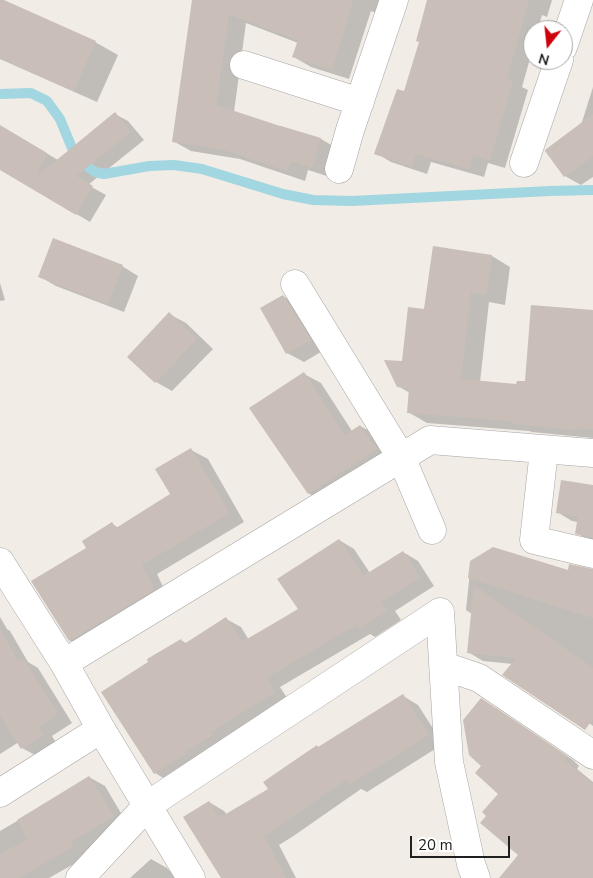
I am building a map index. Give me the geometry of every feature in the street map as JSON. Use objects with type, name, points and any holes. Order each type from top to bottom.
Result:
[{"type":"street","points":[[339,169],[394,0]]},
{"type":"street","points":[[572,20],[579,0]]},
{"type":"street","points":[[244,65],[360,102]]},
{"type":"street","points":[[524,163],[556,70]]},
{"type":"street","points":[[295,284],[401,457],[432,530]]},
{"type":"street","points":[[64,664],[430,440],[593,453]]},
{"type":"street","points":[[544,450],[534,540],[593,554]]},
{"type":"street","points":[[0,562],[64,664],[191,878]]},
{"type":"street","points":[[80,878],[148,804],[440,612],[449,762],[471,864],[476,878]]},
{"type":"street","points":[[444,666],[479,678],[593,755]]},
{"type":"street","points":[[0,793],[101,729]]},
{"type":"building","points":[[0,0],[4,0],[96,41],[74,91],[0,58]]},
{"type":"building","points":[[192,0],[353,0],[332,70],[292,57],[298,40],[229,14],[216,105],[321,138],[312,168],[291,161],[287,171],[221,149],[172,142]]},
{"type":"building","points":[[427,0],[529,0],[507,78],[513,80],[490,160],[473,155],[469,169],[416,154],[412,167],[374,154],[397,89],[404,91],[419,42],[416,41]]},
{"type":"building","points":[[115,112],[131,132],[76,176],[93,186],[76,215],[0,170],[0,125],[47,153],[36,177]]},
{"type":"building","points":[[593,114],[593,156],[564,177],[545,150]]},
{"type":"building","points":[[53,238],[123,265],[108,304],[38,277]]},
{"type":"building","points":[[433,246],[492,255],[486,295],[471,292],[461,379],[516,384],[517,381],[525,381],[531,305],[593,310],[593,429],[578,428],[578,430],[512,424],[512,421],[407,413],[409,388],[397,387],[384,360],[402,361],[408,307],[424,309]]},
{"type":"building","points":[[283,295],[311,340],[286,354],[260,308]]},
{"type":"building","points":[[169,312],[197,339],[155,383],[127,357]]},
{"type":"building","points":[[304,372],[345,435],[360,425],[377,449],[308,494],[249,408]]},
{"type":"building","points":[[191,448],[229,513],[142,565],[154,590],[69,641],[31,581],[86,548],[82,541],[112,522],[116,528],[170,494],[155,469]]},
{"type":"building","points":[[561,480],[593,485],[593,538],[575,534],[578,516],[556,513]]},
{"type":"building","points":[[339,539],[363,576],[403,551],[420,577],[381,602],[387,611],[359,629],[356,625],[266,678],[275,692],[211,732],[213,735],[184,752],[186,754],[154,774],[101,692],[148,662],[147,659],[181,639],[184,644],[226,617],[242,642],[298,609],[277,579]]},
{"type":"building","points":[[493,547],[568,570],[569,564],[593,569],[593,618],[468,578],[470,561]]},
{"type":"building","points":[[474,585],[593,668],[593,719],[585,730],[502,675],[516,658],[467,653]]},
{"type":"building","points":[[0,629],[18,661],[23,658],[58,714],[38,727],[43,735],[21,749],[0,715]]},
{"type":"building","points":[[403,694],[429,735],[350,784],[347,779],[264,836],[286,878],[221,878],[183,817],[209,801],[219,818],[268,789],[263,782],[317,745],[318,747]]},
{"type":"building","points":[[481,698],[567,756],[564,760],[593,784],[593,878],[499,878],[518,855],[480,823],[486,816],[482,812],[498,794],[475,773],[481,766],[469,755],[463,720]]},
{"type":"building","points":[[89,776],[114,816],[71,842],[73,847],[18,878],[0,878],[0,855],[27,839],[17,820]]},
{"type":"waterway","points":[[0,94],[31,93],[47,101],[60,119],[72,148],[82,163],[95,172],[104,174],[149,166],[174,165],[202,169],[283,194],[313,200],[352,201],[593,190]]}]
